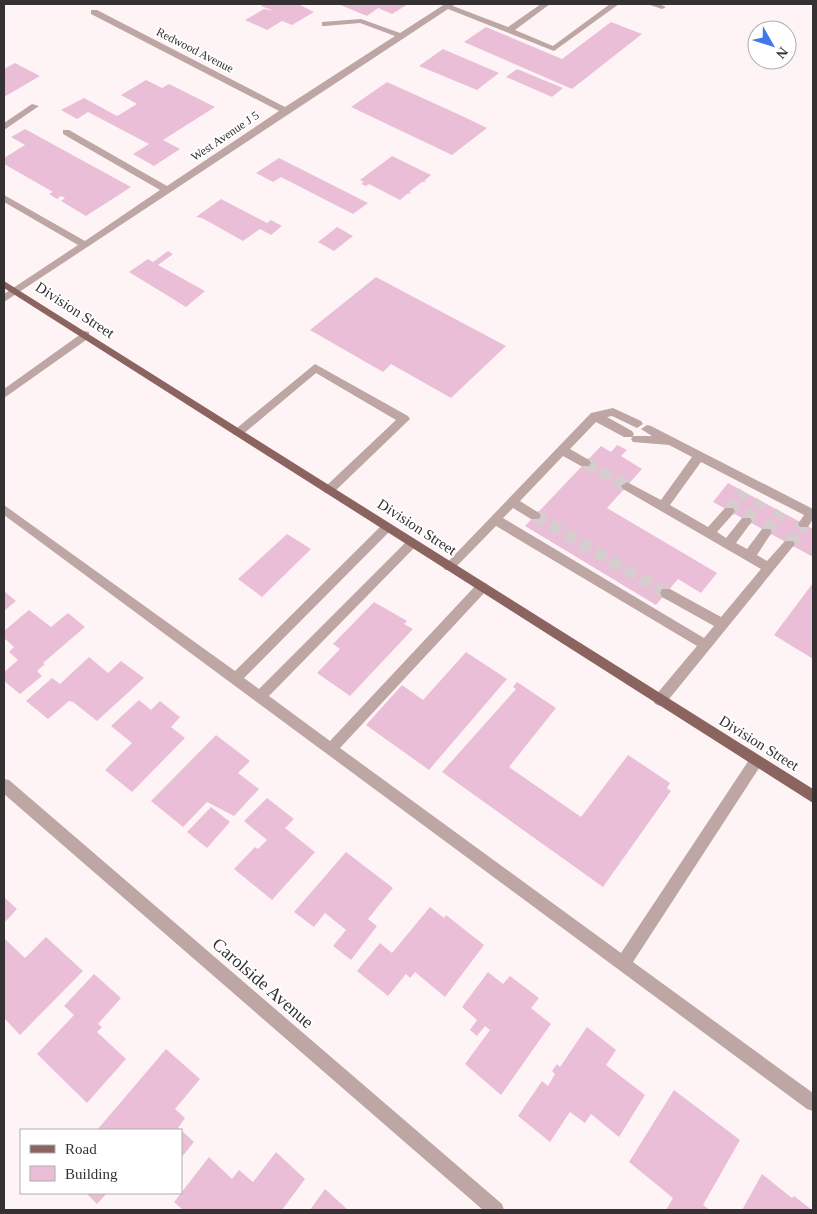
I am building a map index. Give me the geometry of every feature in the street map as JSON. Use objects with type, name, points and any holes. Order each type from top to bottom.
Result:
[{"type":"main road","name":"Division Street","points":[[4,284],[813,797]]},
{"type":"street","points":[[509,30],[546,4]]},
{"type":"street","points":[[449,5],[554,49],[615,4]]},
{"type":"street","points":[[651,4],[662,7]]},
{"type":"street","name":"West Avenue J 5","points":[[4,299],[285,110],[449,5]]},
{"type":"street","name":"Redwood Avenue","points":[[94,12],[285,110]]},
{"type":"street","points":[[326,24],[361,21],[401,36]]},
{"type":"street","points":[[4,127],[35,106]]},
{"type":"street","points":[[66,132],[167,190]]},
{"type":"street","points":[[4,198],[85,245]]},
{"type":"street","points":[[4,394],[85,335]]},
{"type":"street","points":[[238,432],[315,368],[404,419],[329,490]]},
{"type":"street","points":[[449,567],[595,416],[613,412],[699,456],[748,487],[768,491],[811,513],[804,524]]},
{"type":"street","points":[[595,416],[633,436],[673,443]]},
{"type":"street","points":[[561,450],[585,463]]},
{"type":"street","points":[[663,506],[699,456]]},
{"type":"street","points":[[627,486],[710,532],[769,568]]},
{"type":"street","points":[[761,501],[768,491]]},
{"type":"street","points":[[781,512],[788,501]]},
{"type":"street","points":[[512,502],[534,516]]},
{"type":"street","points":[[4,509],[813,1103]]},
{"type":"street","points":[[710,532],[728,511]]},
{"type":"street","points":[[495,518],[705,645]]},
{"type":"street","points":[[729,544],[746,521]]},
{"type":"street","points":[[235,679],[387,527]]},
{"type":"street","points":[[749,556],[766,532]]},
{"type":"street","points":[[260,697],[412,543]]},
{"type":"street","points":[[660,700],[789,544]]},
{"type":"street","points":[[331,749],[482,587]]},
{"type":"street","points":[[666,593],[723,625]]},
{"type":"street","points":[[623,963],[756,761]]},
{"type":"street","name":"Carolside Avenue","points":[[4,785],[496,1210]]},
{"type":"building","points":[[264,4],[298,4],[314,12],[292,25],[282,21],[267,30],[245,20],[264,9],[274,11],[261,6]]},
{"type":"building","points":[[338,4],[408,4],[392,14],[378,8],[367,16]]},
{"type":"building","points":[[611,22],[642,34],[572,89],[464,42],[486,27],[562,59]]},
{"type":"building","points":[[443,49],[499,73],[477,90],[419,66]]},
{"type":"building","points":[[15,63],[40,76],[4,97],[4,69]]},
{"type":"building","points":[[517,69],[563,88],[552,97],[506,77]]},
{"type":"building","points":[[146,80],[162,88],[169,84],[215,107],[163,140],[180,149],[154,166],[133,154],[149,144],[88,112],[77,119],[61,110],[84,98],[117,116],[137,104],[121,95]]},
{"type":"building","points":[[387,82],[487,128],[452,155],[351,107]]},
{"type":"building","points":[[25,129],[131,187],[86,216],[61,201],[65,198],[61,196],[57,199],[49,194],[53,192],[4,164],[4,158],[25,145],[11,137]]},
{"type":"building","points":[[392,156],[431,175],[424,181],[427,182],[422,182],[409,192],[412,193],[407,194],[400,200],[369,184],[366,186],[361,184],[364,182],[360,180]]},
{"type":"building","points":[[279,158],[368,203],[353,214],[281,177],[273,182],[256,173]]},
{"type":"building","points":[[221,199],[267,223],[271,220],[282,226],[271,235],[260,229],[243,241],[202,218],[196,217]]},
{"type":"building","points":[[337,227],[353,236],[334,251],[318,242]]},
{"type":"building","points":[[168,251],[173,254],[158,265],[205,291],[186,307],[129,272],[148,259],[153,262]]},
{"type":"building","points":[[376,277],[506,346],[451,398],[391,364],[383,372],[310,330]]},
{"type":"building","points":[[617,445],[627,450],[621,456],[642,469],[607,508],[717,573],[701,593],[678,579],[656,605],[525,526],[601,446],[611,452]]},
{"type":"building","points":[[728,483],[813,529],[813,557],[713,502]]},
{"type":"building","points":[[287,534],[311,549],[262,597],[238,579]]},
{"type":"building","points":[[813,583],[813,659],[774,635]]},
{"type":"building","points":[[4,591],[16,601],[4,611]]},
{"type":"building","points":[[374,602],[407,621],[404,624],[413,629],[350,696],[317,673],[340,649],[333,644]]},
{"type":"building","points":[[29,610],[51,627],[68,613],[85,627],[43,663],[45,664],[37,671],[42,676],[20,694],[4,681],[4,672],[18,660],[9,652],[14,647],[4,638],[4,631]]},
{"type":"building","points":[[466,652],[507,679],[429,770],[366,725],[402,685],[423,700]]},
{"type":"building","points":[[89,657],[108,673],[121,661],[144,678],[97,721],[73,702],[69,701],[48,719],[26,701],[52,678],[60,684]]},
{"type":"building","points":[[517,682],[556,708],[509,767],[581,817],[628,755],[670,783],[667,788],[671,791],[603,887],[442,772],[516,689],[513,687]]},
{"type":"building","points":[[139,700],[151,710],[160,701],[180,717],[171,727],[185,738],[132,792],[105,770],[132,743],[111,726]]},
{"type":"building","points":[[216,735],[250,761],[238,773],[259,789],[234,816],[207,802],[183,827],[151,801]]},
{"type":"building","points":[[267,798],[294,819],[285,828],[315,852],[272,900],[234,869],[255,847],[258,849],[267,840],[244,821]]},
{"type":"building","points":[[211,807],[230,822],[207,848],[187,832]]},
{"type":"building","points":[[346,852],[393,888],[368,919],[377,926],[351,960],[333,946],[346,930],[325,913],[314,927],[294,912]]},
{"type":"building","points":[[4,897],[17,909],[4,923]]},
{"type":"building","points":[[430,907],[444,918],[446,915],[484,945],[445,997],[415,972],[410,978],[406,974],[388,996],[357,971],[380,943],[392,953]]},
{"type":"building","points":[[46,937],[83,971],[20,1035],[4,1018],[4,938],[25,958]]},
{"type":"building","points":[[488,972],[503,984],[510,976],[539,998],[531,1008],[551,1024],[501,1095],[465,1064],[490,1030],[485,1026],[477,1036],[470,1030],[477,1020],[462,1007]]},
{"type":"building","points":[[94,974],[121,998],[98,1024],[102,1027],[97,1032],[126,1059],[87,1103],[37,1054],[74,1015],[64,1006]]},
{"type":"building","points":[[587,1027],[616,1050],[606,1065],[645,1095],[619,1137],[591,1114],[585,1123],[570,1112],[550,1142],[518,1116],[542,1081],[548,1086],[555,1074],[552,1071],[557,1064],[560,1067]]},
{"type":"building","points":[[166,1049],[200,1079],[175,1109],[185,1118],[178,1128],[180,1129],[98,1129]]},
{"type":"building","points":[[674,1090],[740,1140],[703,1205],[710,1210],[666,1210],[673,1198],[629,1162]]},
{"type":"building","points":[[182,1131],[194,1142],[182,1157]]},
{"type":"building","points":[[276,1152],[305,1179],[282,1210],[183,1210],[174,1202],[209,1157],[232,1179],[239,1170],[253,1182]]},
{"type":"building","points":[[762,1174],[792,1198],[794,1196],[812,1210],[742,1210]]},
{"type":"building","points":[[325,1189],[348,1210],[310,1210]]},
{"type":"building","points":[[87,1194],[106,1194],[97,1204]]},
{"type":"tunnel","points":[[585,463],[627,486]]},
{"type":"tunnel","points":[[729,511],[744,492]]},
{"type":"tunnel","points":[[746,521],[761,501]]},
{"type":"tunnel","points":[[766,532],[781,512]]},
{"type":"tunnel","points":[[535,516],[666,593]]},
{"type":"tunnel","points":[[789,544],[804,524]]}]
